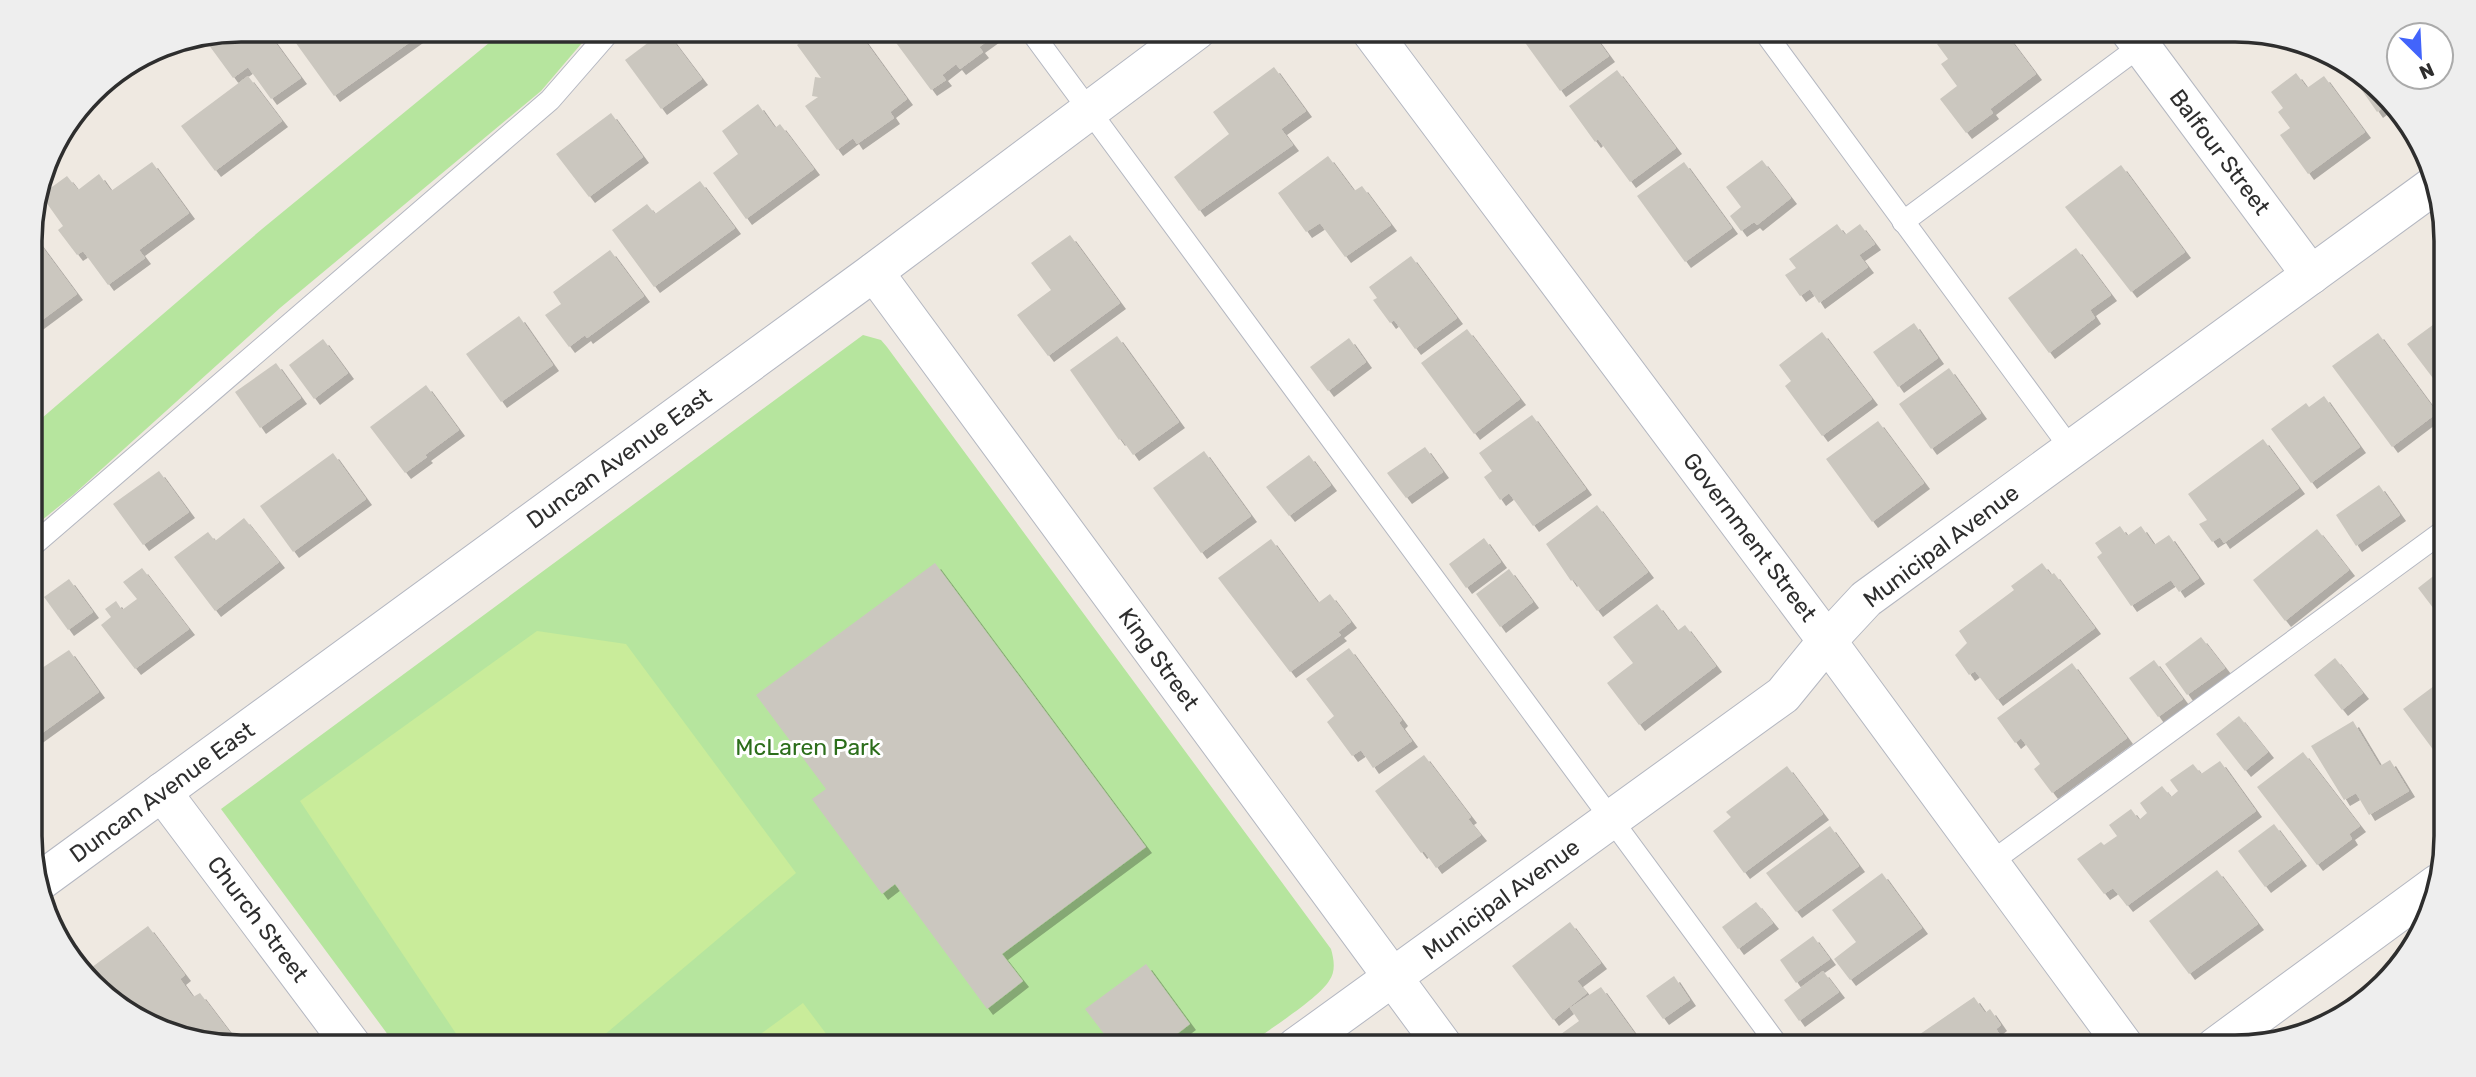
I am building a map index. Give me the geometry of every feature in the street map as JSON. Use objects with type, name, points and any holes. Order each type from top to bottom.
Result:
[{"type":"street","name":"Duncan Avenue East","points":[[47,876],[874,272],[1181,42]]},
{"type":"street","name":"Government Street","points":[[1379,42],[1827,641],[2116,1035]]},
{"type":"street","name":"Balfour Street","points":[[2149,42],[2311,275]]},
{"type":"street","name":"Municipal Avenue","points":[[1313,1035],[1783,695],[1866,599],[2427,190]]},
{"type":"street","name":"King Street","points":[[874,272],[1435,1035]]},
{"type":"street","name":"Church Street","points":[[162,792],[344,1035]]},
{"type":"street","points":[[2231,1035],[2425,893]]},
{"type":"lane","points":[[42,538],[550,100],[601,42]]},
{"type":"lane","points":[[1039,42],[1770,1035]]},
{"type":"lane","points":[[1771,42],[2071,449]]},
{"type":"lane","points":[[1903,222],[2135,42]]},
{"type":"lane","points":[[1990,863],[2434,538]]},
{"type":"green space","points":[[490,42],[583,42],[541,91],[280,308],[42,520],[42,418],[262,229]]},
{"type":"green space","name":"McLaren Park","points":[[863,335],[881,340],[887,347],[1331,949],[1334,969],[1323,989],[1262,1035],[388,1035],[221,809]]},
{"type":"green space","points":[[537,631],[626,644],[796,873],[604,1035],[457,1035],[300,801]]},
{"type":"green space","points":[[803,1003],[827,1035],[759,1035]]},
{"type":"building","points":[[275,42],[301,78],[271,99],[248,67],[233,78],[209,45]]},
{"type":"building","points":[[295,42],[410,42],[334,96]]},
{"type":"building","points":[[649,42],[674,42],[702,79],[661,109],[625,60]]},
{"type":"building","points":[[801,42],[866,42],[907,99],[890,112],[894,118],[857,144],[853,138],[837,150],[805,106],[818,97],[812,96],[815,77],[821,78],[797,45]]},
{"type":"building","points":[[895,42],[986,42],[979,47],[983,52],[960,69],[956,64],[942,75],[946,80],[931,90]]},
{"type":"building","points":[[1525,42],[1599,42],[1609,56],[1560,91]]},
{"type":"building","points":[[2012,42],[2036,74],[1990,109],[1993,113],[1966,133],[1940,99],[1957,86],[1941,64],[1948,59],[1937,44]]},
{"type":"building","points":[[1274,67],[1306,111],[1281,129],[1293,145],[1199,211],[1174,177],[1229,134],[1213,112]]},
{"type":"building","points":[[1617,70],[1676,148],[1630,182],[1598,139],[1595,142],[1569,106]]},
{"type":"building","points":[[2296,73],[2307,88],[2324,76],[2365,132],[2308,174],[2280,135],[2290,128],[2278,112],[2283,108],[2271,92]]},
{"type":"building","points":[[248,76],[282,121],[215,171],[181,126]]},
{"type":"building","points":[[2358,85],[2383,108],[2377,112]]},
{"type":"building","points":[[758,104],[775,128],[780,124],[814,169],[746,219],[713,173],[738,154],[722,131]]},
{"type":"building","points":[[611,113],[643,157],[589,197],[556,154]]},
{"type":"building","points":[[1328,156],[1354,191],[1362,186],[1391,225],[1345,257],[1320,223],[1306,232],[1278,193]]},
{"type":"building","points":[[1762,160],[1791,198],[1757,225],[1754,222],[1741,231],[1730,216],[1741,207],[1726,187]]},
{"type":"building","points":[[152,162],[189,213],[139,250],[145,258],[108,285],[83,251],[77,255],[58,230],[63,226],[46,203],[49,189],[67,176],[78,190],[99,174],[111,191]]},
{"type":"building","points":[[1684,162],[1732,228],[1685,262],[1637,196]]},
{"type":"building","points":[[2121,165],[2185,252],[2131,292],[2065,207]]},
{"type":"building","points":[[700,181],[735,228],[654,287],[612,230],[647,204],[655,214]]},
{"type":"building","points":[[1837,224],[1845,235],[1860,224],[1875,244],[1859,255],[1868,267],[1819,303],[1810,289],[1800,296],[1785,275],[1796,268],[1789,259]]},
{"type":"building","points":[[1070,235],[1120,303],[1048,356],[1017,315],[1051,290],[1031,263]]},
{"type":"building","points":[[42,247],[77,294],[42,320]]},
{"type":"building","points":[[2076,248],[2111,295],[2090,310],[2095,318],[2049,353],[2008,298]]},
{"type":"building","points":[[610,250],[644,296],[587,338],[585,335],[569,347],[545,315],[561,304],[553,292]]},
{"type":"building","points":[[1411,256],[1457,318],[1415,349],[1394,320],[1390,323],[1373,300],[1377,298],[1369,287]]},
{"type":"building","points":[[519,316],[553,365],[501,402],[466,354]]},
{"type":"building","points":[[1914,323],[1938,358],[1898,387],[1873,352]]},
{"type":"building","points":[[2434,324],[2434,380],[2407,344]]},
{"type":"building","points":[[1467,329],[1520,399],[1474,434],[1421,363]]},
{"type":"building","points":[[1822,332],[1872,399],[1822,436],[1785,386],[1791,381],[1779,365]]},
{"type":"building","points":[[2378,333],[2434,409],[2434,415],[2392,447],[2332,366]]},
{"type":"building","points":[[1117,336],[1179,422],[1133,455],[1121,438],[1119,440],[1070,370]]},
{"type":"building","points":[[1349,338],[1366,362],[1328,391],[1310,367]]},
{"type":"building","points":[[323,339],[348,373],[314,399],[289,365]]},
{"type":"building","points":[[276,363],[301,398],[260,428],[235,392]]},
{"type":"building","points":[[1949,368],[1981,413],[1931,449],[1899,404]]},
{"type":"building","points":[[426,385],[459,430],[405,473],[370,427]]},
{"type":"building","points":[[2324,396],[2360,447],[2311,483],[2271,429],[2306,403],[2309,407]]},
{"type":"building","points":[[1532,415],[1586,489],[1533,526],[1509,493],[1500,500],[1484,477],[1492,471],[1479,453]]},
{"type":"building","points":[[1878,421],[1924,483],[1872,522],[1826,459]]},
{"type":"building","points":[[2263,439],[2299,488],[2224,543],[2220,537],[2212,542],[2199,524],[2207,520],[2188,494]]},
{"type":"building","points":[[1425,447],[1443,472],[1406,498],[1387,473]]},
{"type":"building","points":[[1204,451],[1251,516],[1201,553],[1153,488]]},
{"type":"building","points":[[333,453],[366,499],[293,552],[260,506]]},
{"type":"building","points":[[1309,455],[1331,485],[1289,516],[1266,487]]},
{"type":"building","points":[[159,471],[189,512],[143,545],[113,504]]},
{"type":"building","points":[[2379,485],[2400,515],[2356,546],[2336,515]]},
{"type":"building","points":[[1597,505],[1648,572],[1597,611],[1573,579],[1571,581],[1546,544]]},
{"type":"building","points":[[244,518],[279,562],[215,611],[174,557],[208,532],[215,541]]},
{"type":"building","points":[[2120,526],[2127,536],[2141,526],[2154,545],[2169,535],[2199,578],[2179,592],[2171,580],[2131,606],[2097,557],[2102,553],[2095,543]]},
{"type":"building","points":[[2317,529],[2349,570],[2285,621],[2253,580]]},
{"type":"building","points":[[1484,538],[1501,562],[1466,588],[1449,564]]},
{"type":"building","points":[[1271,539],[1318,603],[1330,594],[1351,622],[1338,632],[1341,635],[1290,672],[1218,578]]},
{"type":"building","points":[[935,563],[1146,847],[1002,954],[1023,981],[987,1009],[895,884],[882,894],[812,799],[826,789],[756,695]]},
{"type":"building","points":[[2042,563],[2051,575],[2054,573],[2095,628],[1997,700],[1975,671],[1969,675],[1955,655],[1967,643],[1959,631],[2014,590],[2011,586]]},
{"type":"building","points":[[142,568],[189,629],[135,669],[101,625],[111,617],[105,609],[116,601],[122,610],[137,599],[123,582]]},
{"type":"building","points":[[1509,569],[1533,602],[1500,627],[1476,594]]},
{"type":"building","points":[[2434,576],[2434,609],[2418,588]]},
{"type":"building","points":[[69,579],[93,612],[68,630],[44,597]]},
{"type":"building","points":[[1657,604],[1677,631],[1685,625],[1716,666],[1639,725],[1607,683],[1633,663],[1613,637]]},
{"type":"building","points":[[2201,637],[2225,668],[2187,695],[2165,664]]},
{"type":"building","points":[[1349,648],[1402,720],[1399,723],[1412,741],[1373,768],[1361,750],[1352,756],[1327,722],[1334,716],[1306,679]]},
{"type":"building","points":[[69,650],[99,692],[42,733],[42,668]]},
{"type":"building","points":[[2335,658],[2363,693],[2342,710],[2314,675]]},
{"type":"building","points":[[2154,660],[2183,699],[2158,717],[2129,678]]},
{"type":"building","points":[[2072,663],[2127,738],[2052,793],[2034,769],[2040,764],[2021,738],[2015,743],[1997,718]]},
{"type":"building","points":[[2434,686],[2434,751],[2403,709]]},
{"type":"building","points":[[2239,716],[2268,752],[2245,771],[2216,734]]},
{"type":"building","points":[[2353,721],[2380,766],[2390,760],[2409,791],[2369,815],[2356,793],[2344,800],[2311,746]]},
{"type":"building","points":[[2303,752],[2360,826],[2349,834],[2352,839],[2317,865],[2257,787]]},
{"type":"building","points":[[1424,755],[1471,817],[1468,819],[1481,835],[1436,868],[1424,851],[1421,853],[1375,791]]},
{"type":"building","points":[[2220,761],[2256,811],[2127,906],[2113,888],[2104,894],[2077,859],[2101,842],[2104,845],[2117,836],[2109,825],[2131,809],[2139,820],[2147,813],[2140,803],[2162,786],[2171,797],[2178,791],[2170,780],[2193,764],[2201,774]]},
{"type":"building","points":[[1787,766],[1823,814],[1744,873],[1713,831],[1731,817],[1726,812]]},
{"type":"building","points":[[2274,824],[2301,860],[2265,887],[2238,851]]},
{"type":"building","points":[[1830,826],[1859,866],[1796,912],[1766,873]]},
{"type":"building","points":[[2217,870],[2258,924],[2189,974],[2149,921]]},
{"type":"building","points":[[1882,873],[1922,928],[1850,980],[1834,959],[1856,942],[1832,910]]},
{"type":"building","points":[[1756,902],[1773,923],[1738,949],[1722,927]]},
{"type":"building","points":[[1570,922],[1601,963],[1577,981],[1587,993],[1553,1020],[1512,966]]},
{"type":"building","points":[[148,926],[185,975],[180,979],[193,997],[200,993],[231,1034],[202,1031],[165,1020],[120,994],[92,967]]},
{"type":"building","points":[[1813,936],[1830,959],[1796,983],[1780,960]]},
{"type":"building","points":[[1146,964],[1190,1024],[1176,1035],[1105,1035],[1085,1009]]},
{"type":"building","points":[[1823,971],[1839,992],[1799,1021],[1784,1000]]},
{"type":"building","points":[[1674,976],[1690,1000],[1663,1019],[1646,996]]},
{"type":"building","points":[[1601,987],[1636,1035],[1560,1035],[1579,1021],[1570,1008]]},
{"type":"building","points":[[1974,997],[1985,1013],[1990,1009],[2001,1025],[1996,1029],[2000,1035],[1919,1035]]}]
